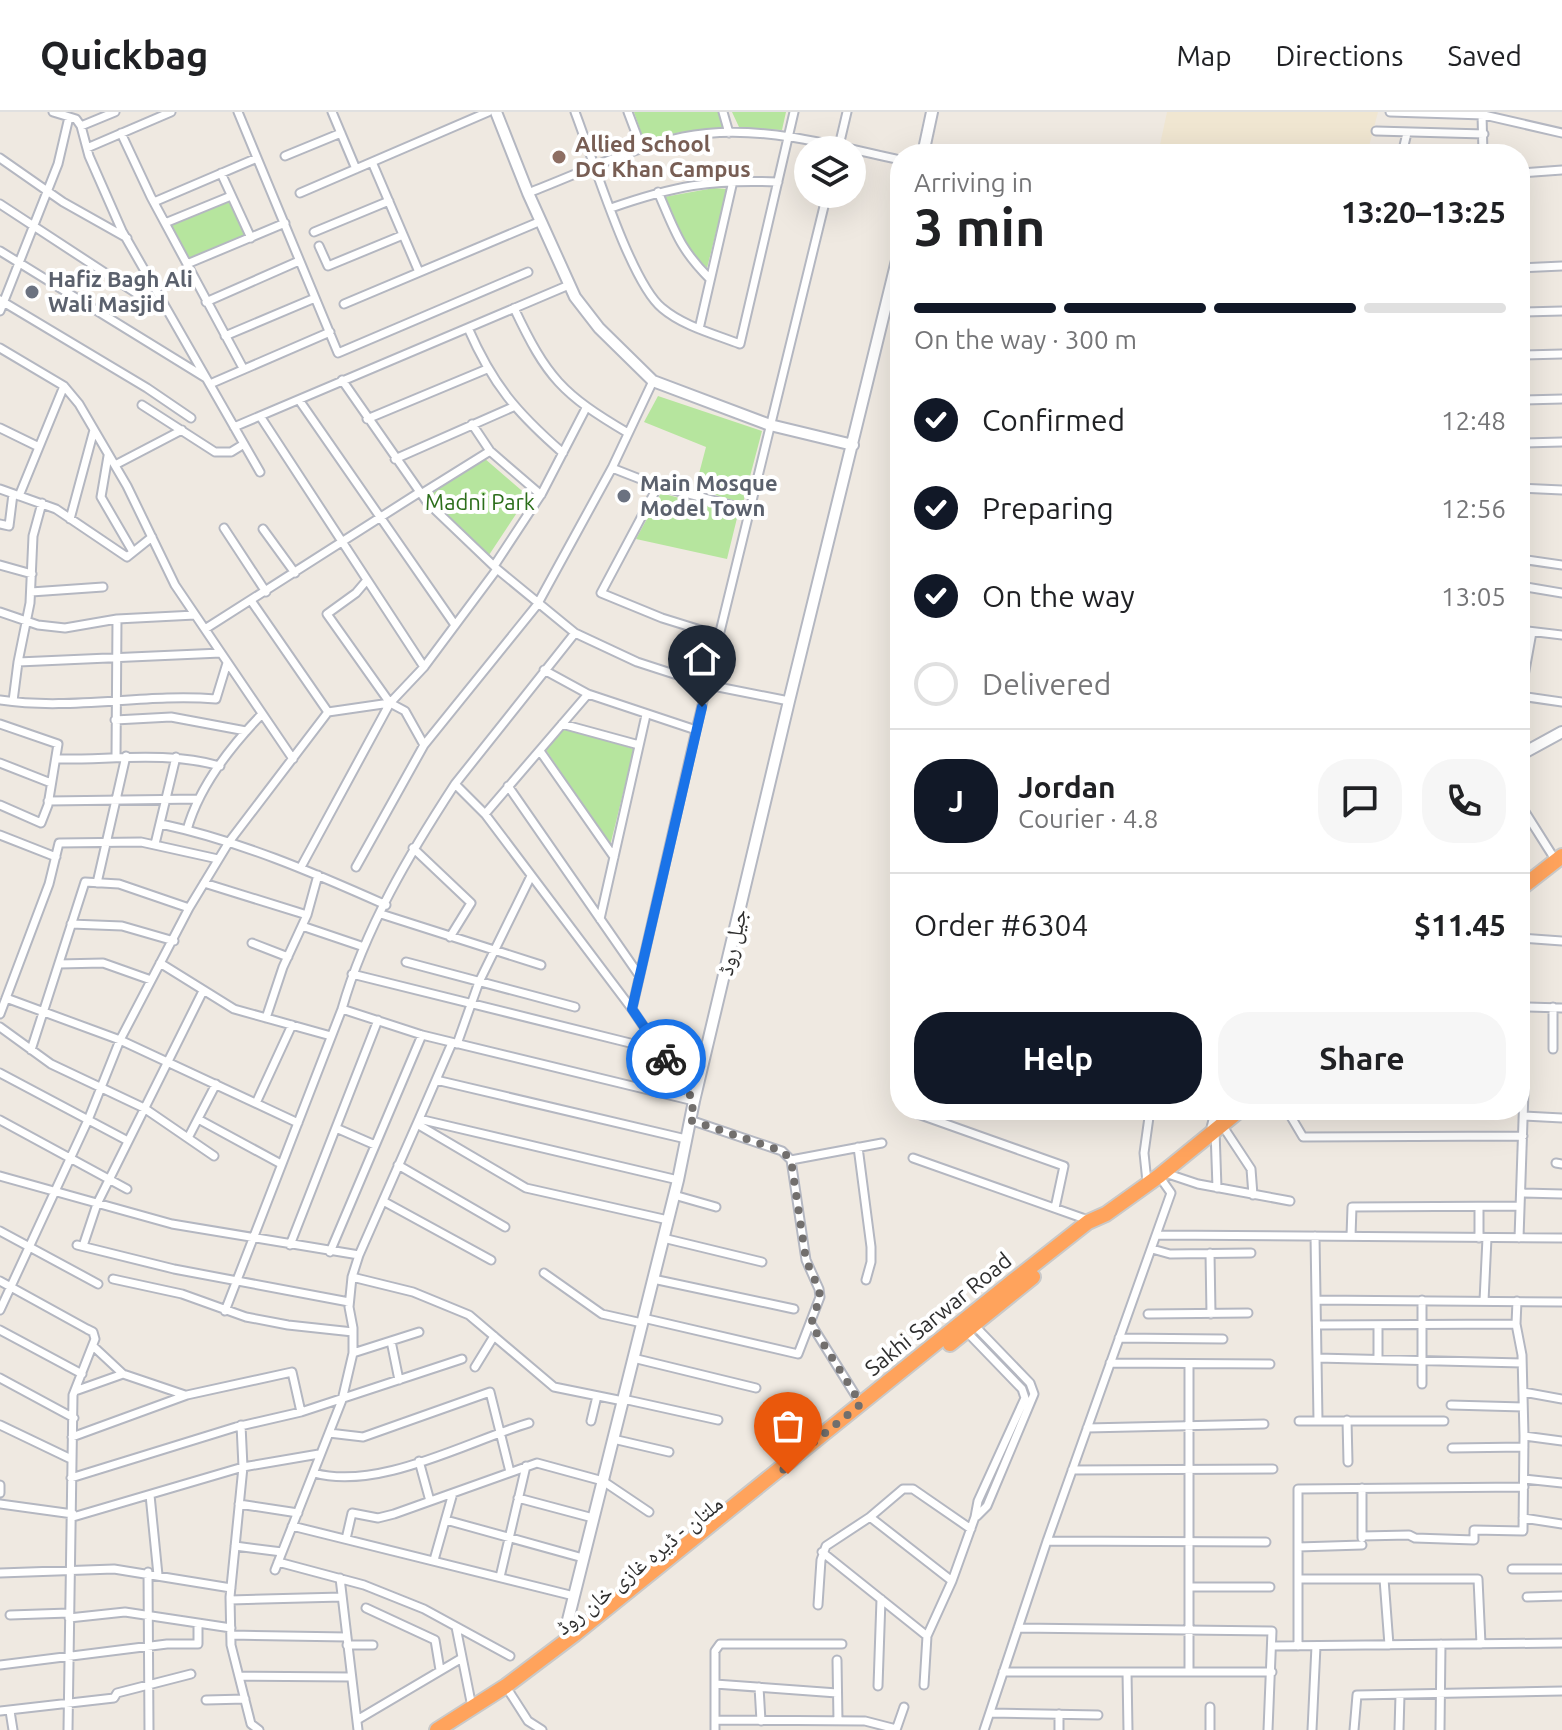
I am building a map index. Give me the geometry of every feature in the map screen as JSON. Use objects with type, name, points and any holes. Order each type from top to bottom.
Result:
[{"type":"highway","points":[[1530,881],[1559,858]]},
{"type":"highway","name":"Sakhi Sarwar Road","points":[[437,1730],[575,1634],[683,1553],[785,1471],[861,1404],[906,1374],[1091,1221],[1106,1214],[1156,1178],[1228,1120]]},
{"type":"highway","points":[[785,1471],[906,1374],[970,1328],[1093,1229],[1106,1214]]},
{"type":"highway","name":"ملتان - ڈیرہ غازی خان روڈ","points":[[453,1730],[510,1693],[581,1640],[683,1553]]},
{"type":"main road","points":[[496,112],[575,297],[599,328],[653,381],[770,425],[853,445]]},
{"type":"main road","points":[[925,144],[932,112]]},
{"type":"main road","name":"جیل روڈ","points":[[575,1634],[568,1620],[678,1180],[789,701],[890,290]]},
{"type":"main road","points":[[1530,750],[1562,732]]},
{"type":"main road","points":[[1216,1120],[1216,1130]]},
{"type":"street","points":[[53,112],[75,118],[115,112]]},
{"type":"street","points":[[87,148],[171,112]]},
{"type":"street","points":[[238,112],[338,353],[528,272]]},
{"type":"street","points":[[332,112],[356,169]]},
{"type":"street","points":[[300,193],[488,112]]},
{"type":"street","points":[[575,112],[646,293],[663,310],[699,329],[740,344],[794,112]]},
{"type":"street","points":[[628,112],[642,149]]},
{"type":"street","points":[[723,112],[729,133]]},
{"type":"street","points":[[842,136],[847,112]]},
{"type":"street","points":[[1390,112],[1482,114],[1562,133]]},
{"type":"street","points":[[1482,114],[1484,144]]},
{"type":"street","points":[[75,118],[127,238],[260,472]]},
{"type":"street","points":[[0,311],[75,118]]},
{"type":"street","points":[[1376,131],[1484,134]]},
{"type":"street","points":[[121,133],[154,202],[243,368]]},
{"type":"street","points":[[285,156],[341,133]]},
{"type":"street","points":[[528,193],[684,136],[729,133],[794,138]]},
{"type":"street","points":[[1404,144],[1407,133]]},
{"type":"street","points":[[866,153],[890,158]]},
{"type":"street","points":[[0,158],[47,191],[127,238]]},
{"type":"street","points":[[154,202],[257,158]]},
{"type":"street","points":[[372,162],[419,272]]},
{"type":"street","points":[[1530,172],[1562,170]]},
{"type":"street","points":[[221,173],[251,238]]},
{"type":"street","points":[[699,329],[733,181]]},
{"type":"street","points":[[611,208],[688,184],[778,182]]},
{"type":"street","points":[[658,192],[672,230],[688,257],[710,279]]},
{"type":"street","points":[[165,223],[231,196]]},
{"type":"street","points":[[314,232],[389,201]]},
{"type":"street","points":[[0,204],[145,299],[154,302],[161,298]]},
{"type":"street","points":[[632,1009],[696,730],[824,208]]},
{"type":"street","points":[[344,304],[541,221]]},
{"type":"street","points":[[187,264],[285,223]]},
{"type":"street","points":[[319,246],[328,266],[403,235]]},
{"type":"street","points":[[0,251],[208,381]]},
{"type":"street","points":[[206,302],[299,261]]},
{"type":"street","points":[[1530,268],[1562,266]]},
{"type":"street","points":[[234,427],[569,285]]},
{"type":"street","points":[[225,336],[315,298]]},
{"type":"street","points":[[2,301],[191,418]]},
{"type":"street","points":[[514,308],[534,351],[548,372],[586,408],[628,433]]},
{"type":"street","points":[[1530,312],[1562,311]]},
{"type":"street","points":[[468,328],[487,369],[513,407],[563,453]]},
{"type":"street","points":[[208,381],[330,332]]},
{"type":"street","points":[[0,348],[64,386],[109,454],[175,585],[293,759]]},
{"type":"street","points":[[1530,355],[1562,354]]},
{"type":"street","points":[[367,419],[487,369]]},
{"type":"street","points":[[342,380],[395,459],[451,527],[537,605],[575,633],[637,662],[708,685],[789,701]]},
{"type":"street","points":[[356,867],[424,745],[537,605],[612,468],[653,381]]},
{"type":"street","points":[[0,524],[9,526],[16,495],[64,386]]},
{"type":"street","points":[[1530,400],[1562,399]]},
{"type":"street","points":[[299,400],[455,625]]},
{"type":"street","points":[[142,405],[222,454],[244,444]]},
{"type":"street","points":[[395,459],[513,407]]},
{"type":"street","points":[[301,867],[390,703],[424,667],[496,568],[541,495],[586,408]]},
{"type":"street","points":[[260,416],[424,667]]},
{"type":"street","points":[[472,424],[490,451],[541,495]]},
{"type":"street","points":[[0,428],[39,447]]},
{"type":"street","points":[[70,519],[94,430]]},
{"type":"street","points":[[115,465],[182,430]]},
{"type":"street","points":[[1530,443],[1562,442]]},
{"type":"street","points":[[205,629],[490,451]]},
{"type":"street","points":[[109,454],[101,497],[133,552]]},
{"type":"street","points":[[612,468],[658,486],[750,510]]},
{"type":"street","points":[[658,486],[601,593],[662,618],[720,636]]},
{"type":"street","points":[[1530,488],[1562,490]]},
{"type":"street","points":[[0,489],[42,503],[127,557],[152,537]]},
{"type":"street","points":[[13,701],[31,592],[33,536],[42,503]]},
{"type":"street","points":[[224,528],[266,592]]},
{"type":"street","points":[[263,529],[295,573]]},
{"type":"street","points":[[1530,560],[1562,565]]},
{"type":"street","points":[[0,565],[32,574]]},
{"type":"street","points":[[367,580],[356,593],[327,614],[390,703],[405,711],[424,745]]},
{"type":"street","points":[[31,592],[103,587]]},
{"type":"street","points":[[1530,588],[1562,593]]},
{"type":"street","points":[[252,602],[328,712]]},
{"type":"street","points":[[0,612],[38,625],[65,628],[117,619],[195,615]]},
{"type":"street","points":[[116,757],[117,619]]},
{"type":"street","points":[[1530,643],[1532,632],[1562,635]]},
{"type":"street","points":[[225,1311],[342,1009],[352,974],[413,848],[455,784],[575,633]]},
{"type":"street","points":[[18,662],[221,653]]},
{"type":"street","points":[[0,700],[116,700],[180,696],[216,699],[227,663]]},
{"type":"street","points":[[544,670],[588,694],[696,730]]},
{"type":"street","points":[[485,814],[588,694]]},
{"type":"street","points":[[1530,698],[1562,702]]},
{"type":"street","points":[[0,1310],[88,1120],[120,1040],[218,859],[328,712],[390,703]]},
{"type":"street","points":[[187,830],[193,807],[220,766],[262,714]]},
{"type":"street","points":[[600,919],[646,715]]},
{"type":"street","points":[[115,720],[171,717],[246,731]]},
{"type":"street","points":[[0,724],[58,744],[41,823],[0,805]]},
{"type":"street","points":[[562,724],[639,745]]},
{"type":"street","points":[[540,751],[614,857]]},
{"type":"street","points":[[97,883],[126,756]]},
{"type":"street","points":[[56,759],[176,757],[220,766]]},
{"type":"street","points":[[155,844],[176,757]]},
{"type":"street","points":[[0,763],[51,783]]},
{"type":"street","points":[[455,784],[485,814],[632,1009],[694,1101]]},
{"type":"street","points":[[508,786],[640,975]]},
{"type":"street","points":[[48,801],[199,799]]},
{"type":"street","points":[[1530,818],[1559,858]]},
{"type":"street","points":[[161,824],[229,842],[301,867],[386,905]]},
{"type":"street","points":[[1,837],[56,857]]},
{"type":"street","points":[[0,1014],[49,884],[59,843],[155,844],[218,859]]},
{"type":"street","points":[[413,848],[471,903],[450,937]]},
{"type":"street","points":[[266,1018],[307,915],[318,875]]},
{"type":"street","points":[[510,1656],[424,1609],[340,1578],[277,1566],[342,1400],[353,1353],[349,1302],[359,1255],[455,1043],[479,982],[531,876]]},
{"type":"street","points":[[31,1050],[85,882],[119,884],[189,908]]},
{"type":"street","points":[[204,883],[307,915]]},
{"type":"street","points":[[381,914],[541,965]]},
{"type":"street","points":[[71,924],[122,926],[174,941]]},
{"type":"street","points":[[302,926],[364,947]]},
{"type":"street","points":[[1530,941],[1562,941]]},
{"type":"street","points":[[252,943],[288,957]]},
{"type":"street","points":[[406,962],[575,1007]]},
{"type":"street","points":[[59,964],[103,963],[151,980]]},
{"type":"street","points":[[160,963],[234,1009],[331,1036]]},
{"type":"street","points":[[352,974],[630,1043]]},
{"type":"street","points":[[203,991],[109,1179],[80,1246],[174,1269],[349,1302]]},
{"type":"street","points":[[6,998],[120,1040],[298,1123]]},
{"type":"street","points":[[1530,1007],[1558,1008],[1553,1049]]},
{"type":"street","points":[[342,1009],[422,1035],[694,1101]]},
{"type":"street","points":[[290,1245],[378,1020]]},
{"type":"street","points":[[256,1103],[292,1025]]},
{"type":"street","points":[[0,1027],[51,1064],[144,1108],[214,1156]]},
{"type":"street","points":[[330,1252],[422,1035]]},
{"type":"street","points":[[0,1073],[128,1141]]},
{"type":"street","points":[[436,1080],[686,1139]]},
{"type":"street","points":[[188,1138],[216,1084]]},
{"type":"street","points":[[1530,1116],[1562,1118]]},
{"type":"street","points":[[198,1119],[281,1164]]},
{"type":"street","points":[[0,1120],[127,1189]]},
{"type":"street","points":[[544,1273],[602,1314],[798,1354],[820,1297],[806,1260],[791,1160],[782,1151],[690,1120]]},
{"type":"street","points":[[935,1120],[1064,1166],[1055,1208]]},
{"type":"street","points":[[984,1730],[1047,1541],[1171,1193],[1156,1178],[1144,1153],[1147,1120]]},
{"type":"street","points":[[1293,1120],[1303,1137],[1523,1136]]},
{"type":"street","points":[[1519,1238],[1524,1120]]},
{"type":"street","points":[[418,1121],[678,1180]]},
{"type":"street","points":[[418,1121],[526,1188],[668,1220]]},
{"type":"street","points":[[336,1128],[375,1145]]},
{"type":"street","points":[[1216,1130],[1217,1188]]},
{"type":"street","points":[[1216,1130],[1251,1169],[1253,1195]]},
{"type":"street","points":[[791,1160],[882,1143]]},
{"type":"street","points":[[858,1147],[871,1247],[866,1280]]},
{"type":"street","points":[[913,1158],[1091,1221]]},
{"type":"street","points":[[398,1165],[505,1227]]},
{"type":"street","points":[[0,1176],[172,1224],[359,1255]]},
{"type":"street","points":[[1156,1178],[1290,1201]]},
{"type":"street","points":[[1521,1193],[1562,1194]]},
{"type":"street","points":[[674,1195],[716,1207]]},
{"type":"street","points":[[383,1201],[491,1260]]},
{"type":"street","points":[[1351,1236],[1352,1207],[1520,1206]]},
{"type":"street","points":[[1479,1207],[1484,1301]]},
{"type":"street","points":[[0,1231],[98,1284]]},
{"type":"street","points":[[1157,1235],[1562,1238]]},
{"type":"street","points":[[1315,1236],[1318,1420]]},
{"type":"street","points":[[663,1238],[762,1262]]},
{"type":"street","points":[[1152,1249],[1170,1254],[1251,1253]]},
{"type":"street","points":[[1210,1253],[1211,1314]]},
{"type":"street","points":[[352,1277],[413,1292],[469,1315],[547,1383],[718,1420]]},
{"type":"street","points":[[113,1279],[182,1294],[225,1311],[288,1325],[353,1332]]},
{"type":"street","points":[[653,1279],[794,1309]]},
{"type":"street","points":[[0,1281],[93,1332],[93,1346],[75,1391],[72,1437],[68,1730]]},
{"type":"street","points":[[1316,1300],[1562,1302]]},
{"type":"street","points":[[1422,1300],[1422,1384]]},
{"type":"street","points":[[1298,1547],[1362,1543],[1409,1535],[1415,1538],[1474,1540],[1474,1530],[1523,1531],[1523,1392],[1516,1324],[1517,1301]]},
{"type":"street","points":[[1148,1314],[1248,1313]]},
{"type":"street","points":[[811,1324],[861,1404]]},
{"type":"street","points":[[1317,1325],[1516,1324]]},
{"type":"street","points":[[1378,1325],[1378,1359]]},
{"type":"street","points":[[970,1328],[1019,1371],[1030,1383],[1034,1394],[987,1506],[975,1517]]},
{"type":"street","points":[[924,1685],[927,1636],[952,1581],[978,1501],[1025,1398],[1024,1391],[970,1328]]},
{"type":"street","points":[[0,1330],[82,1374]]},
{"type":"street","points":[[353,1353],[419,1332]]},
{"type":"street","points":[[475,1367],[494,1336]]},
{"type":"street","points":[[1119,1338],[1223,1339]]},
{"type":"street","points":[[391,1341],[399,1380]]},
{"type":"street","points":[[93,1346],[123,1374],[187,1395]]},
{"type":"street","points":[[633,1358],[756,1388]]},
{"type":"street","points":[[1317,1358],[1522,1363]]},
{"type":"street","points":[[71,1478],[241,1425],[342,1400],[386,1382],[462,1359]]},
{"type":"street","points":[[1110,1363],[1270,1364]]},
{"type":"street","points":[[1189,1364],[1189,1672]]},
{"type":"street","points":[[1013,1379],[1019,1371]]},
{"type":"street","points":[[72,1437],[187,1395],[292,1372],[301,1412]]},
{"type":"street","points":[[75,1391],[123,1374]]},
{"type":"street","points":[[0,1378],[74,1418]]},
{"type":"street","points":[[329,1433],[363,1437],[490,1392],[510,1472]]},
{"type":"street","points":[[1523,1392],[1562,1399]]},
{"type":"street","points":[[591,1421],[597,1396]]},
{"type":"street","points":[[1451,1405],[1523,1407]]},
{"type":"street","points":[[1347,1420],[1348,1462]]},
{"type":"street","points":[[1299,1421],[1444,1421]]},
{"type":"street","points":[[314,1473],[330,1477],[371,1476],[529,1423]]},
{"type":"street","points":[[1087,1428],[1264,1424]]},
{"type":"street","points":[[0,1425],[71,1459]]},
{"type":"street","points":[[241,1425],[243,1467],[230,1600],[231,1631],[251,1724],[259,1730]]},
{"type":"street","points":[[1524,1436],[1562,1441]]},
{"type":"street","points":[[613,1439],[669,1452]]},
{"type":"street","points":[[1452,1448],[1524,1447]]},
{"type":"street","points":[[1000,1452],[1008,1456]]},
{"type":"street","points":[[0,1504],[73,1516],[243,1467],[319,1454]]},
{"type":"street","points":[[419,1461],[430,1501]]},
{"type":"street","points":[[346,1539],[352,1513],[378,1518],[526,1466],[544,1464],[603,1481],[649,1512]]},
{"type":"street","points":[[500,1577],[526,1466]]},
{"type":"street","points":[[1072,1470],[1273,1469]]},
{"type":"street","points":[[1298,1646],[1298,1489],[1562,1483]]},
{"type":"street","points":[[0,1485],[0,1493]]},
{"type":"street","points":[[818,1605],[822,1552],[826,1546],[870,1517],[903,1489],[910,1488],[971,1529]]},
{"type":"street","points":[[1362,1488],[1362,1543]]},
{"type":"street","points":[[434,1560],[453,1493]]},
{"type":"street","points":[[150,1495],[158,1575]]},
{"type":"street","points":[[518,1498],[593,1518]]},
{"type":"street","points":[[239,1504],[298,1513]]},
{"type":"street","points":[[870,1517],[952,1581]]},
{"type":"street","points":[[1523,1518],[1562,1524]]},
{"type":"street","points":[[446,1520],[583,1558]]},
{"type":"street","points":[[292,1526],[574,1596]]},
{"type":"street","points":[[1047,1541],[1266,1542]]},
{"type":"street","points":[[235,1546],[282,1552]]},
{"type":"street","points":[[822,1552],[927,1636]]},
{"type":"street","points":[[0,1573],[114,1569],[148,1572],[231,1588]]},
{"type":"street","points":[[1512,1569],[1562,1569]]},
{"type":"street","points":[[148,1572],[149,1730]]},
{"type":"street","points":[[340,1578],[358,1730]]},
{"type":"street","points":[[1298,1579],[1478,1579],[1481,1644]]},
{"type":"street","points":[[1384,1579],[1389,1645]]},
{"type":"street","points":[[1189,1587],[1270,1587]]},
{"type":"street","points":[[1527,1597],[1562,1596]]},
{"type":"street","points":[[230,1600],[342,1597]]},
{"type":"street","points":[[878,1686],[881,1599]]},
{"type":"street","points":[[366,1608],[435,1640],[440,1670]]},
{"type":"street","points":[[10,1615],[125,1612],[231,1631],[373,1645]]},
{"type":"street","points":[[0,1665],[150,1649],[167,1644],[198,1644],[198,1623]]},
{"type":"street","points":[[456,1627],[472,1708]]},
{"type":"street","points":[[1018,1628],[1272,1631],[1268,1730]]},
{"type":"street","points":[[1273,1646],[1562,1643]]},
{"type":"street","points":[[715,1730],[715,1651],[720,1644],[842,1644]]},
{"type":"street","points":[[1440,1730],[1441,1644]]},
{"type":"street","points":[[1312,1730],[1316,1646]]},
{"type":"street","points":[[357,1720],[462,1658]]},
{"type":"street","points":[[837,1660],[838,1721]]},
{"type":"street","points":[[1003,1672],[1272,1672]]},
{"type":"street","points":[[1127,1672],[1128,1730]]},
{"type":"street","points":[[0,1711],[114,1698],[117,1693],[191,1674]]},
{"type":"street","points":[[239,1676],[351,1677]]},
{"type":"street","points":[[715,1684],[837,1693]]},
{"type":"street","points":[[759,1687],[761,1721]]},
{"type":"street","points":[[1354,1730],[1357,1695],[1562,1691]]},
{"type":"street","points":[[510,1693],[528,1721],[542,1730]]},
{"type":"street","points":[[1399,1730],[1400,1695]]},
{"type":"street","points":[[206,1700],[245,1699]]},
{"type":"street","points":[[715,1720],[838,1721],[882,1724],[896,1730],[904,1707]]},
{"type":"street","points":[[1210,1707],[1210,1730]]},
{"type":"street","points":[[10,1711],[13,1730]]},
{"type":"street","points":[[990,1713],[1098,1715]]},
{"type":"street","points":[[1059,1714],[1059,1730]]},
{"type":"street","points":[[528,1721],[528,1730]]},
{"type":"street","points":[[781,1721],[782,1730]]},
{"type":"shaded area","points":[[1167,112],[1378,112],[1370,144],[1160,144]]},
{"type":"green space","points":[[634,112],[718,112],[723,128],[681,132],[644,141]]},
{"type":"green space","points":[[732,112],[786,112],[782,130],[739,127]]},
{"type":"green space","points":[[714,188],[727,189],[707,268],[681,235],[664,197]]},
{"type":"green space","points":[[230,200],[245,235],[189,260],[170,224]]},
{"type":"green space","points":[[658,396],[762,431],[743,503],[695,489],[706,447],[644,422]]},
{"type":"green space","name":"Madni Park","points":[[484,458],[528,496],[489,555],[427,497]]},
{"type":"green space","points":[[661,493],[738,514],[727,559],[636,539]]},
{"type":"green space","points":[[563,727],[634,749],[610,846],[546,750]]},
{"type":"way so far","points":[[666,1059],[694,1101],[690,1120],[782,1151],[791,1160],[806,1260],[820,1297],[811,1324],[861,1404],[782,1468],[788,1474]]},
{"type":"place","name":"Allied School DG Khan Campus","points":[[559,157]]},
{"type":"place","name":"Hafiz Bagh Ali Wali Masjid","points":[[32,292]]},
{"type":"place","name":"Main Mosque Model Town","points":[[624,496]]},
{"type":"route","points":[[666,1059],[632,1009],[702,707]]}]
